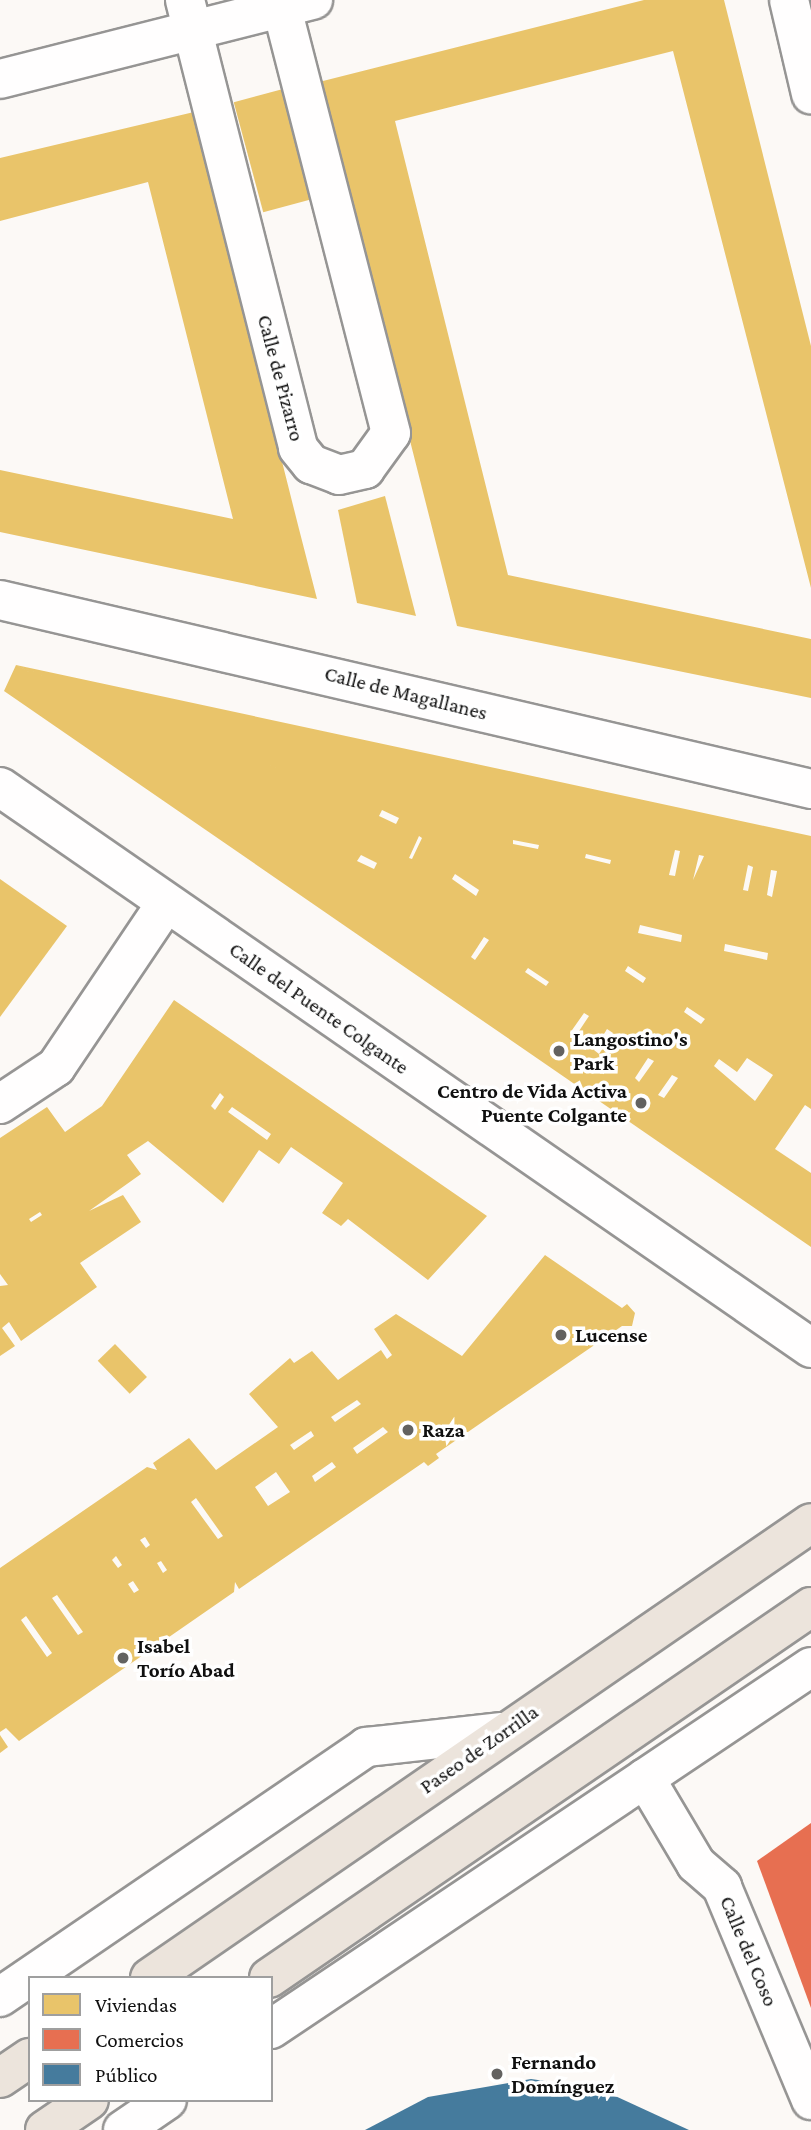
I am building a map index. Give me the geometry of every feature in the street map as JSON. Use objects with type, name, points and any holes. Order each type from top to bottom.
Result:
[{"type":"main road","name":"Paseo de Zorrilla","points":[[153,1976],[502,1732],[811,1523]]},
{"type":"main road","points":[[272,1976],[811,1607]]},
{"type":"main road","points":[[0,2078],[28,2059]]},
{"type":"main road","points":[[45,2130],[86,2102]]},
{"type":"street","points":[[789,0],[811,94]]},
{"type":"street","points":[[0,79],[189,16],[292,3]]},
{"type":"street","name":"Calle de Pizarro","points":[[189,16],[298,448],[311,464],[339,475],[365,469],[391,433],[292,3]]},
{"type":"street","name":"Calle de Magallanes","points":[[0,600],[811,789]]},
{"type":"street","name":"Calle del Puente Colgante","points":[[0,787],[811,1348]]},
{"type":"street","points":[[0,1104],[56,1067],[166,903]]},
{"type":"street","points":[[274,2027],[811,1667]]},
{"type":"street","points":[[31,1976],[366,1747],[502,1732]]},
{"type":"street","name":"Calle del Coso","points":[[645,1779],[696,1864],[722,1887],[811,2100]]},
{"type":"street","points":[[0,1997],[28,1978]]},
{"type":"street","points":[[123,2130],[164,2102]]},
{"type":"building: Viviendas","points":[[644,0],[724,0],[811,346],[811,588],[673,51],[395,121],[508,575],[811,639],[811,698],[457,626],[319,82]]},
{"type":"building: Viviendas","points":[[283,89],[313,199],[263,212],[234,102]]},
{"type":"building: Viviendas","points":[[194,112],[317,599],[0,532],[0,470],[233,519],[148,182],[0,221],[0,158]]},
{"type":"building: Viviendas","points":[[385,496],[416,616],[357,603],[338,510]]},
{"type":"building: Viviendas","points":[[16,665],[811,836],[811,1109],[805,1105],[775,1149],[811,1173],[811,1247],[4,691]],"holes":[[[382,810],[399,818],[396,824],[379,816]],[[419,836],[422,838],[412,859],[409,858]],[[513,840],[539,845],[538,849],[513,844]],[[675,850],[680,851],[675,876],[669,875]],[[586,854],[611,860],[610,864],[585,858]],[[361,855],[377,863],[374,869],[357,861]],[[699,855],[704,856],[693,880]],[[748,865],[753,867],[748,891],[743,890]],[[771,870],[777,871],[772,897],[767,895]],[[455,874],[479,890],[476,896],[452,879]],[[640,925],[682,935],[681,942],[638,933]],[[484,937],[489,940],[475,960],[471,957]],[[725,944],[768,953],[767,960],[724,951]],[[628,966],[646,978],[643,983],[625,971]],[[528,968],[549,982],[546,986],[525,972]],[[687,1007],[705,1019],[701,1024],[684,1012]],[[584,1013],[589,1016],[575,1037],[570,1033]],[[607,1029],[613,1033],[599,1054],[594,1050]],[[648,1058],[654,1061],[639,1082],[635,1078]],[[747,1058],[773,1075],[755,1101],[714,1066],[719,1059],[737,1072]],[[672,1075],[678,1078],[664,1098],[658,1095]]]},
{"type":"building: Viviendas","points":[[0,879],[67,926],[0,1017]]},
{"type":"building: Viviendas","points":[[174,1000],[487,1216],[428,1280],[348,1219],[341,1226],[322,1213],[343,1183],[291,1147],[279,1164],[259,1150],[223,1203],[148,1141],[127,1155],[141,1174],[89,1211],[123,1195],[141,1222],[80,1263],[97,1287],[21,1341],[9,1322],[2,1328],[15,1346],[0,1356],[0,1286],[8,1285],[0,1274],[0,1138],[47,1107],[65,1132],[102,1106]],"holes":[[[220,1093],[224,1097],[215,1110],[211,1106]],[[232,1107],[271,1134],[267,1140],[228,1112]],[[40,1212],[42,1215],[31,1222],[29,1219]]]},
{"type":"building: Viviendas","points":[[545,1255],[622,1308],[627,1304],[635,1313],[632,1326],[622,1326],[436,1454],[439,1458],[428,1466],[424,1462],[239,1589],[235,1582],[234,1592],[19,1741],[6,1728],[0,1732],[0,1568],[147,1467],[157,1470],[153,1463],[189,1438],[216,1470],[278,1427],[249,1394],[290,1358],[294,1363],[312,1351],[338,1380],[381,1350],[387,1359],[392,1355],[374,1329],[396,1314],[462,1356]],"holes":[[[357,1400],[361,1404],[335,1422],[331,1417]],[[383,1427],[388,1432],[357,1454],[353,1448]],[[311,1431],[314,1436],[294,1450],[290,1445]],[[332,1462],[336,1467],[315,1482],[312,1476]],[[276,1472],[290,1492],[268,1506],[255,1487]],[[196,1498],[223,1536],[218,1539],[191,1502]],[[145,1537],[150,1545],[146,1548],[140,1540]],[[116,1556],[122,1565],[118,1568],[112,1560]],[[161,1561],[167,1570],[163,1573],[157,1563]],[[133,1581],[139,1590],[134,1593],[128,1584]],[[57,1595],[83,1632],[78,1635],[52,1598]],[[26,1616],[52,1653],[47,1657],[21,1620]]]},
{"type":"building: Viviendas","points":[[115,1344],[147,1377],[130,1394],[98,1361]]},
{"type":"building: Viviendas","points":[[0,1735],[8,1747],[0,1753]]},
{"type":"building: Comercios","points":[[811,1823],[811,2008],[757,1861]]},
{"type":"building: Público","points":[[531,2079],[600,2089],[689,2130],[365,2130],[428,2097]]},
{"type":"place","name":"Langostino's Park","points":[[559,1051]]},
{"type":"place","name":"Centro de Vida Activa Puente Colgante","points":[[641,1103]]},
{"type":"place","name":"Lucense","points":[[561,1335]]},
{"type":"place","name":"Raza","points":[[408,1430]]},
{"type":"place","name":"Isabel Torío Abad","points":[[123,1658]]},
{"type":"place","name":"Fernando Domínguez","points":[[497,2074]]}]
